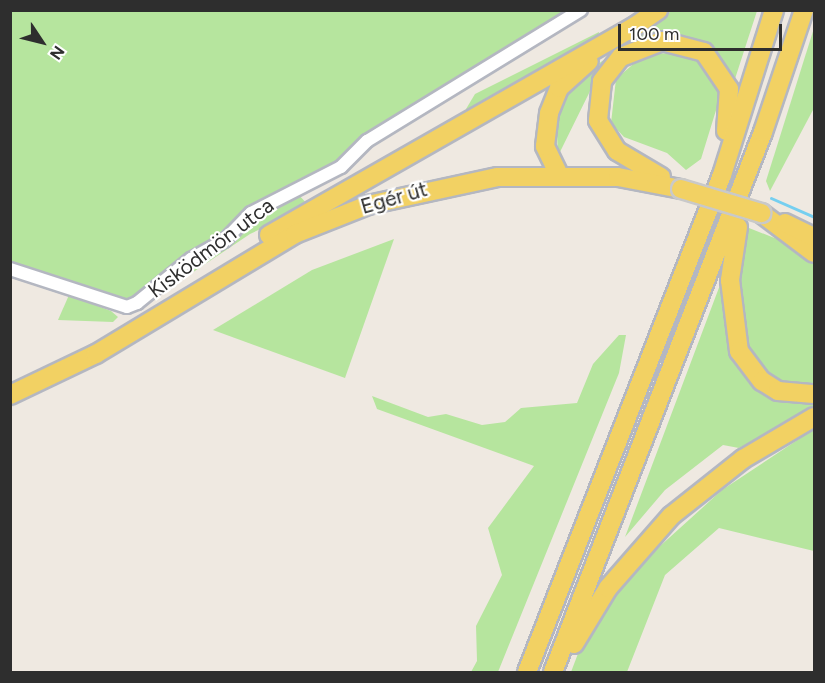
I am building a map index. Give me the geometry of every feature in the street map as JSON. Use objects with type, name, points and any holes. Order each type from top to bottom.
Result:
[{"type":"main road","points":[[559,175],[545,146],[552,102],[569,78],[657,10]]},
{"type":"main road","points":[[527,672],[722,175],[774,10]]},
{"type":"main road","points":[[553,672],[763,132],[804,10]]},
{"type":"main road","points":[[219,275],[248,246],[637,25]]},
{"type":"main road","points":[[681,189],[623,156],[598,120],[599,91],[609,69],[651,43],[693,46],[718,67],[731,101],[722,175]]},
{"type":"main road","points":[[763,132],[760,161],[730,255],[736,338],[748,368],[762,381],[778,391],[814,394]]},
{"type":"main road","name":"Egér út","points":[[10,395],[96,354],[219,275],[306,229],[396,196],[474,179],[559,175],[618,177],[681,189],[761,213],[814,237]]},
{"type":"main road","points":[[761,213],[814,254]]},
{"type":"main road","points":[[561,672],[608,588],[671,516],[743,459],[814,417]]},
{"type":"street","name":"Kisködmön utca","points":[[10,269],[127,307],[137,303],[191,260],[224,241],[251,213],[341,166],[367,141],[581,10]]},
{"type":"green space","points":[[11,11],[581,11],[236,224],[127,307],[11,269]]},
{"type":"green space","points":[[671,11],[757,11],[733,85],[712,53],[688,36],[653,34],[623,51],[595,81],[558,156],[556,112],[572,83]]},
{"type":"green space","points":[[814,28],[814,108],[770,191],[766,181]]},
{"type":"green space","points":[[599,32],[598,40],[469,113],[466,109],[475,94]]},
{"type":"green space","points":[[646,53],[690,54],[704,64],[721,94],[701,159],[686,170],[667,153],[624,137],[611,123],[616,79]]},
{"type":"green space","points":[[297,193],[309,206],[250,234],[153,299],[247,222]]},
{"type":"green space","points":[[744,226],[787,243],[814,262],[814,389],[777,383],[747,354],[737,306],[738,245]]},
{"type":"green space","points":[[394,239],[345,378],[213,330],[312,270]]},
{"type":"green space","points":[[723,277],[726,329],[744,373],[776,399],[814,401],[814,409],[739,448],[723,445],[665,490],[625,537]]},
{"type":"green space","points":[[69,295],[111,311],[118,317],[113,322],[58,320]]},
{"type":"green space","points":[[619,335],[626,335],[619,373],[498,672],[471,672],[477,661],[476,626],[502,575],[488,528],[534,466],[377,409],[372,396],[428,417],[446,414],[482,425],[505,422],[521,408],[577,403],[593,364]]},
{"type":"green space","points":[[814,429],[814,551],[719,528],[665,575],[627,672],[571,672],[587,630],[627,576],[722,490]]},
{"type":"waterway","points":[[771,198],[814,217]]}]
